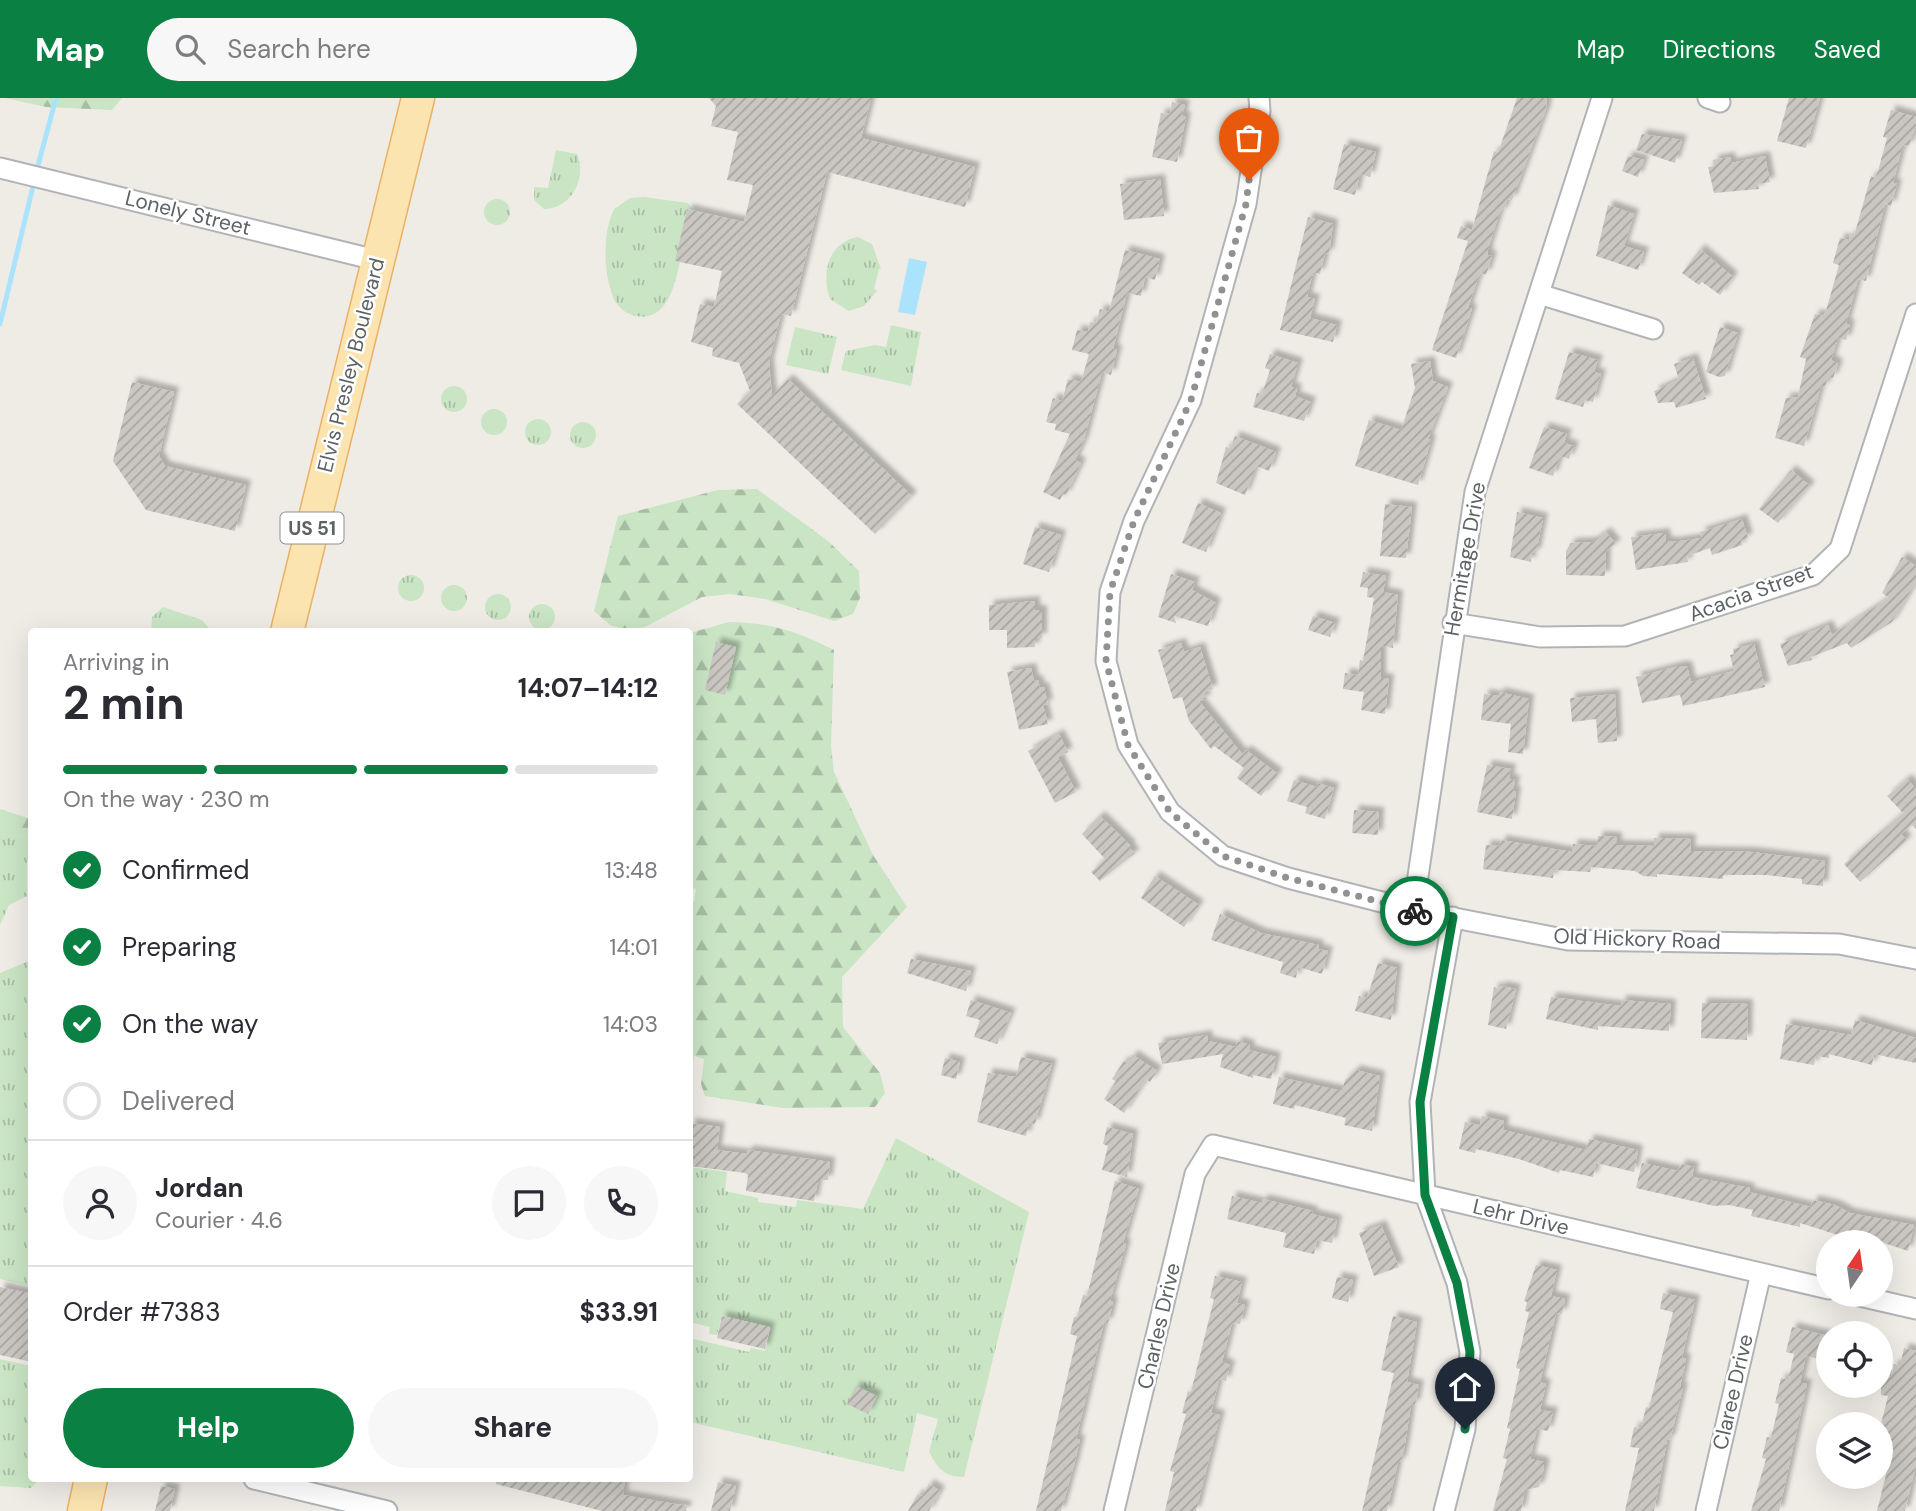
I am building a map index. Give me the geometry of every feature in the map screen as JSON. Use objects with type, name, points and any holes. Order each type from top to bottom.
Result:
[{"type":"main road","name":"Elvis Presley Boulevard","points":[[288,628],[376,260],[418,98]]},
{"type":"main road","points":[[84,1511],[90,1482]]},
{"type":"street","name":"Old Hickory Road","points":[[1259,98],[1260,111],[1246,204],[1191,400],[1134,521],[1110,592],[1106,661],[1128,745],[1170,812],[1223,856],[1288,878],[1413,911],[1568,940],[1839,944],[1913,950]]},
{"type":"street","name":"Hermitage Drive","points":[[1413,911],[1453,624],[1475,492],[1602,98]]},
{"type":"street","name":"Lonely Street","points":[[0,167],[376,260]]},
{"type":"street","points":[[1539,295],[1653,329]]},
{"type":"street","name":"Acacia Street","points":[[1453,624],[1540,637],[1625,636],[1813,575],[1840,549],[1916,314]]},
{"type":"street","points":[[1444,1511],[1465,1429],[1470,1352],[1457,1283],[1425,1195],[1420,1102],[1453,917]]},
{"type":"street","name":"Lehr Drive","points":[[1213,1145],[1816,1286]]},
{"type":"street","name":"Charles Drive","points":[[1114,1511],[1195,1174],[1213,1145]]},
{"type":"street","name":"Claree Drive","points":[[1706,1511],[1761,1273]]},
{"type":"street","points":[[1894,1304],[1916,1309]]},
{"type":"street","points":[[266,1482],[387,1511]]},
{"type":"green space","points":[[5,98],[122,98],[112,110],[46,107]]},
{"type":"green space","points":[[556,150],[577,154],[580,173],[575,190],[569,197],[554,207],[544,209],[534,200],[534,187],[548,188]]},
{"type":"green space","points":[[644,197],[688,203],[693,210],[687,209],[676,261],[680,262],[668,300],[656,313],[637,316],[627,313],[615,301],[606,268],[606,242],[614,209],[630,198]]},
{"type":"green space","points":[[497,199],[506,203],[510,212],[506,221],[497,225],[488,221],[484,212],[488,203]]},
{"type":"green space","points":[[858,237],[872,244],[881,269],[874,289],[877,291],[864,306],[849,311],[830,299],[827,270],[829,260],[840,245]]},
{"type":"green space","points":[[891,325],[921,332],[911,386],[841,370],[846,351],[875,345],[886,347]]},
{"type":"green space","points":[[795,327],[837,337],[828,374],[786,365]]},
{"type":"green space","points":[[454,386],[463,390],[467,399],[463,408],[454,412],[445,408],[441,399],[445,390]]},
{"type":"green space","points":[[494,409],[503,413],[507,422],[503,431],[494,435],[485,431],[481,422],[485,413]]},
{"type":"green space","points":[[538,419],[547,423],[551,432],[547,441],[538,445],[529,441],[525,432],[529,423]]},
{"type":"green space","points":[[583,422],[592,426],[596,435],[592,444],[583,448],[574,444],[570,435],[574,426]]},
{"type":"green space","points":[[757,489],[828,541],[859,571],[860,598],[853,614],[834,621],[765,599],[730,594],[702,597],[639,628],[610,625],[594,611],[618,516],[718,490]]},
{"type":"green space","points":[[411,575],[420,579],[424,588],[420,597],[411,601],[402,597],[398,588],[402,579]]},
{"type":"green space","points":[[454,585],[463,589],[467,598],[463,607],[454,611],[445,607],[441,598],[445,589]]},
{"type":"green space","points":[[498,594],[507,598],[511,607],[507,616],[498,620],[489,616],[485,607],[489,598]]},
{"type":"green space","points":[[537,605],[547,605],[554,612],[554,622],[548,628],[536,628],[530,622],[530,612]]},
{"type":"green space","points":[[163,607],[202,620],[209,628],[151,628],[152,617]]},
{"type":"green space","points":[[729,622],[758,624],[784,629],[834,650],[831,746],[834,772],[873,855],[907,907],[842,977],[843,1027],[880,1073],[885,1093],[875,1107],[783,1108],[705,1096],[701,1084],[704,1059],[694,1056],[693,1064],[693,902],[696,889],[693,888],[693,632]]},
{"type":"green space","points":[[0,809],[28,818],[28,838],[0,834]]},
{"type":"green space","points":[[0,834],[28,838],[27,896],[9,905],[0,925]]},
{"type":"green space","points":[[28,961],[28,1285],[0,1279],[0,973]]},
{"type":"green space","points":[[896,1138],[1029,1212],[964,1477],[947,1474],[936,1463],[929,1452],[938,1419],[917,1413],[904,1472],[693,1423],[693,1339],[749,1352],[751,1348],[765,1351],[771,1328],[722,1315],[717,1335],[709,1334],[710,1327],[693,1323],[693,1167],[727,1172],[725,1191],[758,1198],[758,1202],[796,1207],[797,1200],[863,1209]]},
{"type":"green space","points":[[0,1359],[28,1365],[28,1482],[37,1482],[31,1488],[0,1486]]},
{"type":"water","points":[[909,258],[927,262],[915,315],[898,312]]},
{"type":"building","points":[[709,98],[871,98],[861,138],[975,167],[965,207],[827,172],[791,316],[781,314],[769,362],[772,396],[788,379],[912,496],[875,534],[737,404],[750,391],[739,363],[712,356],[713,348],[691,342],[700,304],[714,307],[722,271],[675,261],[687,209],[744,222],[753,185],[727,180],[738,132],[711,126],[716,106]]},
{"type":"building","points":[[1517,98],[1547,98],[1546,109],[1512,200],[1507,199],[1503,212],[1500,211],[1488,249],[1488,255],[1492,256],[1486,275],[1481,273],[1478,278],[1468,308],[1472,309],[1456,358],[1432,350],[1468,241],[1457,238],[1461,226],[1472,230],[1494,151],[1498,153]]},
{"type":"building","points":[[1789,98],[1820,98],[1806,148],[1777,141]]},
{"type":"building","points":[[1172,102],[1185,105],[1182,116],[1186,117],[1177,162],[1152,157],[1161,113],[1170,114]]},
{"type":"building","points":[[1891,110],[1916,117],[1916,125],[1909,146],[1905,145],[1901,151],[1893,183],[1897,184],[1891,206],[1885,204],[1866,281],[1858,279],[1846,324],[1850,324],[1846,340],[1838,338],[1831,360],[1838,364],[1833,378],[1828,377],[1825,387],[1821,386],[1804,446],[1775,438],[1786,398],[1798,397],[1806,359],[1800,357],[1815,314],[1823,316],[1826,311],[1839,265],[1833,263],[1840,238],[1849,240],[1850,235],[1854,236],[1871,176],[1875,178],[1878,171],[1887,138],[1883,137]]},
{"type":"building","points":[[1642,134],[1682,140],[1675,163],[1636,150]]},
{"type":"building","points":[[1344,144],[1376,152],[1370,177],[1360,174],[1355,195],[1333,189]]},
{"type":"building","points":[[1628,156],[1644,160],[1638,177],[1622,171]]},
{"type":"building","points":[[1765,156],[1770,182],[1758,184],[1759,189],[1714,193],[1708,167],[1714,166],[1713,160],[1730,157],[1731,163]]},
{"type":"building","points":[[1160,179],[1164,216],[1124,220],[1120,184]]},
{"type":"building","points":[[1608,205],[1634,214],[1624,246],[1644,252],[1638,270],[1596,256]]},
{"type":"building","points":[[1308,217],[1333,224],[1329,254],[1325,253],[1320,274],[1313,272],[1307,297],[1315,299],[1310,318],[1337,325],[1333,342],[1280,330]]},
{"type":"building","points":[[1700,249],[1733,277],[1720,295],[1702,282],[1699,285],[1682,273]]},
{"type":"building","points":[[1125,250],[1160,259],[1155,280],[1145,277],[1141,296],[1127,293],[1113,349],[1117,350],[1111,375],[1102,372],[1084,440],[1075,460],[1081,463],[1066,495],[1063,494],[1060,500],[1043,492],[1070,434],[1055,430],[1056,424],[1046,422],[1053,398],[1062,401],[1068,379],[1081,382],[1089,354],[1072,350],[1077,330],[1088,332],[1090,322],[1096,323],[1100,309],[1109,312]]},
{"type":"building","points":[[1720,327],[1738,333],[1725,376],[1719,377],[1706,372]]},
{"type":"building","points":[[1569,352],[1598,360],[1594,372],[1601,374],[1593,402],[1585,400],[1583,407],[1555,399]]},
{"type":"building","points":[[1270,354],[1298,363],[1291,387],[1297,389],[1295,396],[1311,402],[1304,421],[1253,407],[1257,393],[1262,394],[1270,370],[1265,368]]},
{"type":"building","points":[[1693,358],[1706,399],[1676,408],[1674,402],[1658,403],[1654,391],[1679,380],[1674,364]]},
{"type":"building","points":[[1430,361],[1433,381],[1448,387],[1428,439],[1431,440],[1418,485],[1355,466],[1369,420],[1401,430],[1415,388],[1411,364]]},
{"type":"building","points":[[132,382],[174,392],[159,456],[165,466],[246,485],[235,531],[146,510],[113,461]]},
{"type":"building","points":[[1544,427],[1567,434],[1564,443],[1574,446],[1569,459],[1560,456],[1553,476],[1529,468]]},
{"type":"building","points":[[1235,436],[1276,452],[1269,471],[1256,466],[1245,495],[1216,483],[1226,447],[1230,449]]},
{"type":"building","points":[[1791,470],[1810,486],[1778,523],[1759,509]]},
{"type":"building","points":[[1198,503],[1221,513],[1206,552],[1182,543]]},
{"type":"building","points":[[1385,504],[1412,507],[1406,558],[1380,556]]},
{"type":"building","points":[[1517,512],[1543,518],[1536,553],[1532,553],[1531,562],[1510,557]]},
{"type":"building","points":[[1742,519],[1748,538],[1741,540],[1742,545],[1712,555],[1710,548],[1687,556],[1688,562],[1636,570],[1631,537],[1665,533],[1666,541],[1673,542],[1702,538],[1700,532]]},
{"type":"building","points":[[1035,527],[1061,535],[1049,572],[1023,564]]},
{"type":"building","points":[[1606,532],[1616,544],[1606,551],[1605,576],[1566,575],[1566,551],[1571,543],[1592,542]]},
{"type":"building","points":[[1902,557],[1916,566],[1916,582],[1892,622],[1851,648],[1847,643],[1811,657],[1812,660],[1788,666],[1780,644],[1828,625],[1832,635],[1889,598],[1882,593]]},
{"type":"building","points":[[1363,572],[1386,576],[1383,592],[1398,595],[1393,648],[1381,646],[1381,678],[1389,679],[1385,714],[1361,710],[1364,692],[1343,689],[1345,673],[1358,675],[1360,660],[1363,661],[1374,598],[1367,597],[1368,588],[1360,587]]},
{"type":"building","points":[[1171,574],[1195,582],[1192,590],[1216,603],[1208,626],[1174,616],[1176,623],[1158,617]]},
{"type":"building","points":[[1035,601],[1035,610],[1042,610],[1042,638],[1035,638],[1035,647],[1007,648],[1007,630],[989,630],[989,605]]},
{"type":"building","points":[[1313,616],[1335,623],[1330,637],[1308,630]]},
{"type":"building","points":[[716,642],[736,647],[725,695],[705,690]]},
{"type":"building","points":[[1181,643],[1184,652],[1200,647],[1213,689],[1204,692],[1206,699],[1199,701],[1242,754],[1246,750],[1278,774],[1261,796],[1237,778],[1244,768],[1214,746],[1211,749],[1189,721],[1182,697],[1173,699],[1158,650]]},
{"type":"building","points":[[1754,644],[1765,687],[1683,706],[1680,695],[1642,703],[1636,677],[1687,666],[1691,682],[1734,671],[1730,655],[1734,654],[1733,649]]},
{"type":"building","points":[[1031,668],[1034,681],[1038,680],[1040,688],[1044,687],[1048,704],[1043,705],[1048,724],[1019,730],[1007,672]]},
{"type":"building","points":[[1499,692],[1529,699],[1523,754],[1508,752],[1511,724],[1481,720],[1484,694],[1499,696]]},
{"type":"building","points":[[1615,694],[1617,741],[1598,743],[1596,719],[1572,722],[1570,698]]},
{"type":"building","points":[[1059,734],[1068,752],[1058,757],[1076,792],[1055,803],[1028,751]]},
{"type":"building","points":[[1487,765],[1511,769],[1509,779],[1515,780],[1513,791],[1516,791],[1512,819],[1477,812]]},
{"type":"building","points":[[1907,779],[1916,789],[1916,829],[1912,825],[1901,834],[1907,840],[1860,882],[1844,864],[1903,813],[1887,796]]},
{"type":"building","points":[[1294,780],[1317,787],[1318,783],[1334,788],[1325,819],[1305,813],[1307,807],[1287,801]]},
{"type":"building","points":[[1354,810],[1379,812],[1378,835],[1352,833]]},
{"type":"building","points":[[1100,816],[1135,853],[1100,881],[1091,872],[1105,859],[1082,834]]},
{"type":"building","points":[[1598,836],[1617,837],[1617,845],[1654,846],[1654,838],[1691,839],[1690,851],[1752,852],[1825,861],[1823,886],[1802,884],[1802,879],[1766,875],[1723,875],[1723,879],[1657,874],[1657,877],[1643,876],[1635,871],[1591,867],[1590,872],[1554,870],[1553,878],[1483,869],[1486,845],[1500,846],[1501,840],[1572,852],[1573,844],[1597,846]]},
{"type":"building","points":[[1155,876],[1199,905],[1184,927],[1141,898]]},
{"type":"building","points":[[1220,914],[1261,933],[1319,945],[1318,949],[1328,951],[1322,974],[1298,967],[1296,978],[1280,973],[1283,962],[1211,940]]},
{"type":"building","points":[[911,959],[971,971],[966,991],[907,973]]},
{"type":"building","points":[[1378,963],[1397,968],[1391,1020],[1355,1011],[1359,996],[1367,998]]},
{"type":"building","points":[[1501,986],[1516,989],[1506,1029],[1488,1025],[1494,987],[1500,989]]},
{"type":"building","points":[[1551,997],[1621,1006],[1621,1000],[1671,1004],[1669,1031],[1598,1026],[1598,1030],[1546,1019]]},
{"type":"building","points":[[971,1000],[1011,1013],[997,1044],[974,1037],[980,1020],[966,1016]]},
{"type":"building","points":[[1702,1003],[1748,1004],[1747,1040],[1701,1038]]},
{"type":"building","points":[[1855,1020],[1916,1038],[1916,1063],[1874,1054],[1872,1065],[1829,1054],[1829,1058],[1816,1056],[1814,1065],[1780,1059],[1786,1024],[1851,1035]]},
{"type":"building","points":[[1207,1035],[1208,1041],[1236,1047],[1237,1041],[1250,1045],[1249,1050],[1276,1057],[1271,1079],[1253,1075],[1253,1078],[1220,1067],[1223,1054],[1162,1064],[1158,1043]]},
{"type":"building","points":[[1133,1055],[1157,1071],[1150,1082],[1146,1079],[1124,1113],[1104,1099],[1116,1081],[1112,1079],[1124,1061],[1127,1063]]},
{"type":"building","points":[[1021,1057],[1052,1064],[1035,1124],[1029,1123],[1026,1136],[977,1122],[988,1073],[1016,1077]]},
{"type":"building","points":[[945,1058],[960,1062],[956,1079],[941,1075]]},
{"type":"building","points":[[1356,1070],[1380,1076],[1372,1131],[1344,1125],[1346,1118],[1295,1105],[1294,1109],[1273,1104],[1279,1077],[1342,1091],[1345,1080]]},
{"type":"building","points":[[1482,1116],[1504,1121],[1503,1130],[1586,1150],[1589,1139],[1638,1150],[1634,1172],[1596,1163],[1593,1177],[1560,1170],[1559,1173],[1519,1159],[1476,1149],[1475,1153],[1459,1149],[1465,1122],[1480,1125]]},
{"type":"building","points":[[693,1123],[720,1127],[717,1150],[747,1154],[748,1150],[830,1162],[828,1180],[818,1180],[814,1201],[746,1191],[748,1175],[693,1166]]},
{"type":"building","points":[[1107,1127],[1133,1134],[1127,1177],[1102,1170],[1108,1146],[1103,1144]]},
{"type":"building","points":[[1642,1163],[1678,1171],[1681,1164],[1694,1167],[1692,1177],[1750,1188],[1749,1192],[1811,1207],[1813,1200],[1835,1205],[1850,1213],[1914,1225],[1908,1251],[1894,1246],[1894,1230],[1822,1230],[1800,1223],[1800,1227],[1751,1216],[1753,1210],[1729,1205],[1714,1206],[1636,1188]]},
{"type":"building","points":[[1115,1181],[1139,1189],[1123,1243],[1126,1244],[1110,1301],[1113,1302],[1108,1323],[1104,1322],[1076,1439],[1080,1440],[1075,1461],[1061,1511],[1036,1511],[1077,1336],[1070,1334],[1074,1317],[1077,1317],[1083,1295],[1087,1296]]},
{"type":"building","points":[[1232,1196],[1262,1203],[1263,1199],[1313,1211],[1312,1214],[1337,1220],[1332,1243],[1317,1240],[1314,1254],[1283,1247],[1286,1233],[1227,1219]]},
{"type":"building","points":[[1381,1225],[1399,1267],[1374,1276],[1359,1233]]},
{"type":"building","points":[[1536,1265],[1557,1270],[1551,1296],[1565,1299],[1562,1314],[1556,1313],[1540,1382],[1546,1384],[1540,1410],[1553,1412],[1548,1431],[1537,1429],[1530,1459],[1544,1462],[1544,1468],[1539,1487],[1525,1490],[1521,1511],[1493,1511],[1507,1459],[1503,1458],[1510,1429],[1507,1428],[1520,1369],[1516,1368],[1529,1312],[1525,1311],[1527,1302],[1524,1301]]},
{"type":"building","points":[[1215,1276],[1242,1282],[1237,1303],[1245,1305],[1240,1324],[1232,1323],[1222,1362],[1230,1365],[1226,1381],[1219,1379],[1211,1413],[1220,1415],[1196,1511],[1165,1511],[1174,1472],[1170,1471],[1186,1414],[1182,1413],[1188,1391],[1191,1392],[1214,1299],[1210,1298]]},
{"type":"building","points":[[1337,1277],[1353,1280],[1348,1302],[1332,1298]]},
{"type":"building","points":[[0,1287],[28,1293],[28,1361],[0,1355]]},
{"type":"building","points":[[1663,1293],[1695,1300],[1682,1358],[1686,1359],[1680,1387],[1683,1387],[1670,1440],[1667,1440],[1654,1511],[1625,1511],[1639,1448],[1630,1447],[1634,1427],[1641,1428],[1646,1407],[1649,1408],[1673,1312],[1660,1309]]},
{"type":"building","points":[[722,1316],[770,1327],[765,1349],[717,1338]]},
{"type":"building","points":[[1393,1316],[1417,1322],[1407,1382],[1419,1385],[1415,1405],[1411,1404],[1401,1462],[1398,1462],[1387,1511],[1362,1511],[1394,1373],[1381,1370]]},
{"type":"building","points":[[1792,1327],[1816,1333],[1816,1358],[1806,1356],[1800,1383],[1807,1384],[1779,1511],[1751,1511],[1766,1459],[1762,1458],[1767,1437],[1771,1438],[1779,1404],[1775,1403],[1781,1378],[1788,1380],[1794,1354],[1786,1352]]},
{"type":"building","points":[[1904,1348],[1916,1351],[1916,1465],[1905,1511],[1877,1511],[1882,1489],[1893,1489],[1893,1412],[1884,1412],[1888,1398],[1893,1398],[1894,1364],[1900,1366]]},
{"type":"building","points":[[856,1386],[877,1396],[868,1414],[847,1404]]},
{"type":"building","points":[[625,1482],[623,1495],[687,1506],[686,1511],[602,1511],[496,1484]]},
{"type":"building","points":[[718,1482],[736,1486],[730,1511],[711,1511]]},
{"type":"building","points":[[929,1484],[940,1491],[929,1511],[908,1511],[918,1494],[922,1496]]},
{"type":"building","points":[[161,1486],[175,1489],[170,1511],[155,1511]]},
{"type":"waterway","points":[[36,173],[56,98]]},
{"type":"waterway","points":[[0,324],[34,182]]},
{"type":"way so far","points":[[1249,180],[1246,204],[1191,400],[1134,521],[1110,592],[1106,661],[1128,745],[1170,812],[1223,856],[1288,878],[1415,911]]},
{"type":"route","points":[[1415,911],[1453,917],[1420,1102],[1425,1195],[1457,1283],[1470,1352],[1465,1429]]}]
